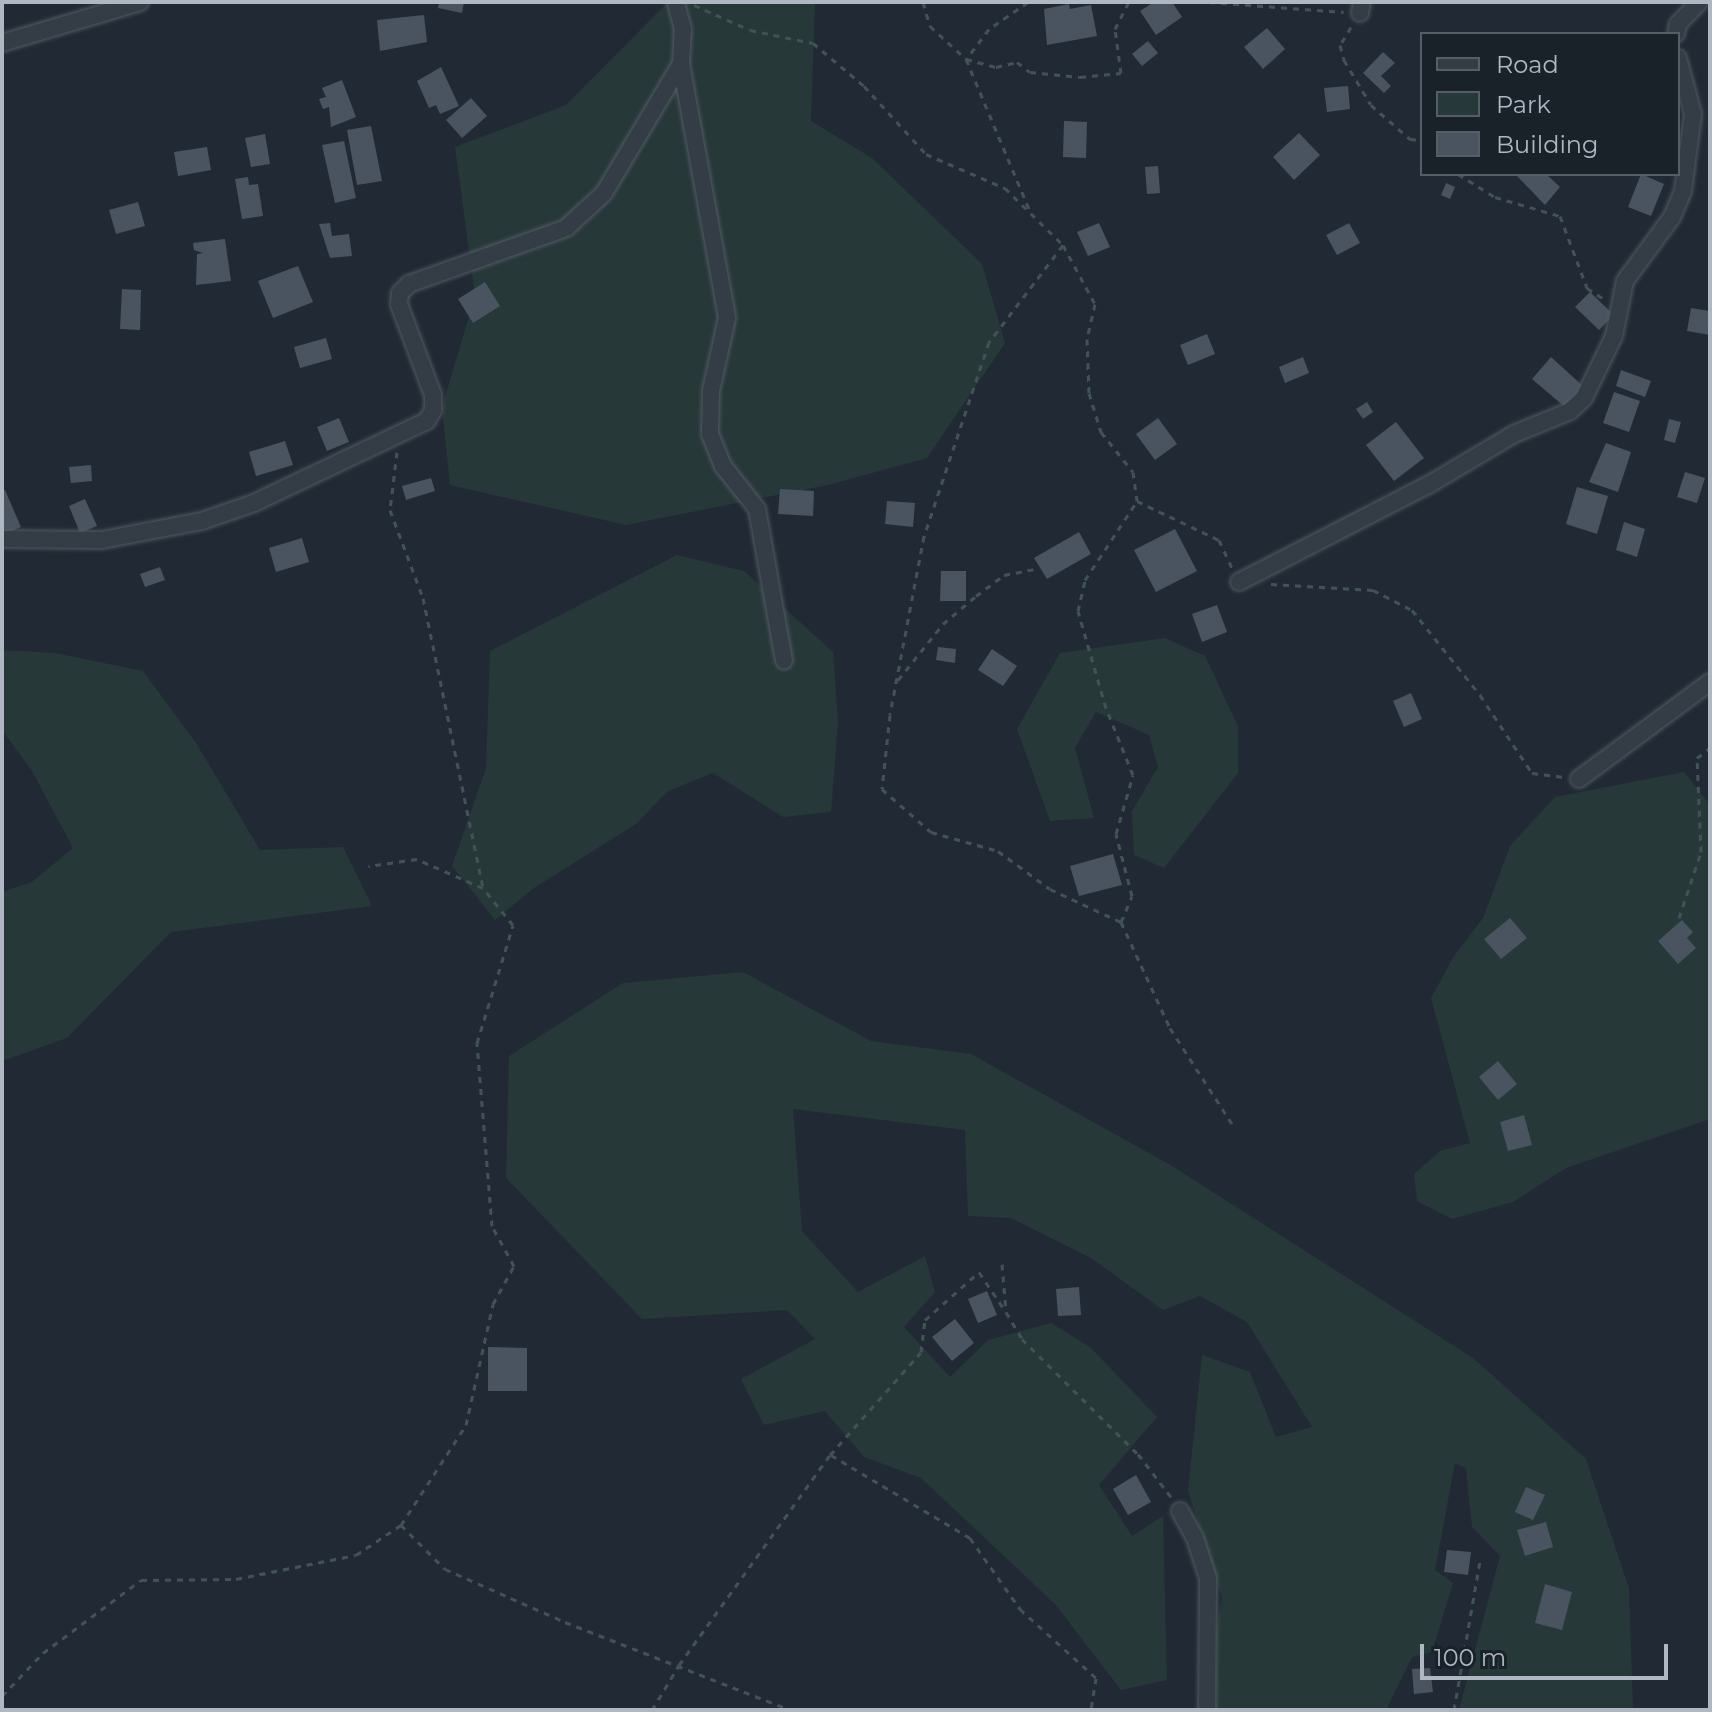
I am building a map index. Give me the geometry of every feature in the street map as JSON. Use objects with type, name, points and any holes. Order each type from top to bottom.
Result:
[{"type":"street","points":[[2,43],[140,2]]},
{"type":"street","points":[[676,2],[683,29],[681,64],[727,318],[711,391],[710,434],[723,466],[757,509],[784,661]]},
{"type":"street","points":[[1676,32],[1678,24],[1699,2]]},
{"type":"street","points":[[2,539],[102,540],[202,521],[254,503],[400,431],[427,421],[433,410],[399,304],[400,293],[409,284],[580,218],[612,181],[681,64]]},
{"type":"street","points":[[1239,582],[1430,484],[1514,434],[1570,411],[1600,372],[1619,312],[1625,281],[1672,217],[1683,191],[1693,114],[1680,65]]},
{"type":"street","points":[[1579,779],[1710,682]]},
{"type":"street","points":[[1180,1511],[1195,1538],[1208,1578],[1207,1710]]},
{"type":"path","points":[[688,2],[750,30],[813,43],[864,86],[926,154],[1005,188],[1063,245],[1095,304],[1087,339],[1091,412],[1133,472],[1137,501],[1085,580],[1078,611],[1106,708],[1133,775],[1116,834],[1132,896],[1121,922]]},
{"type":"path","points":[[923,2],[930,26],[966,59],[1031,214]]},
{"type":"path","points":[[966,59],[989,29],[1028,2]]},
{"type":"path","points":[[966,59],[996,67],[1017,62],[1030,72],[1080,77],[1121,73],[1115,29],[1129,2]]},
{"type":"path","points":[[1209,2],[1361,8],[1340,45],[1344,60],[1371,105],[1410,139],[1420,140]]},
{"type":"path","points":[[1461,176],[1495,197],[1560,216],[1587,288],[1619,312]]},
{"type":"path","points":[[1063,245],[989,342],[924,536],[896,683],[882,789],[931,832],[998,851],[1050,889],[1121,922],[1170,1028],[1232,1124]]},
{"type":"path","points":[[400,431],[390,510],[423,598],[483,888]]},
{"type":"path","points":[[1137,501],[1219,540],[1239,582]]},
{"type":"path","points":[[896,683],[943,624],[976,596],[1004,575],[1035,569]]},
{"type":"path","points":[[1269,584],[1373,590],[1412,610],[1461,670],[1532,773],[1579,779]]},
{"type":"path","points":[[1679,918],[1701,852],[1697,758],[1710,748]]},
{"type":"path","points":[[2,1696],[43,1653],[141,1580],[236,1579],[356,1555],[401,1525],[466,1425],[493,1304],[514,1266],[492,1226],[477,1043],[513,925],[483,888],[417,859],[368,866]]},
{"type":"path","points":[[1002,1264],[1006,1312]]},
{"type":"path","points":[[652,1710],[679,1665],[830,1455],[921,1352],[925,1320],[946,1297],[979,1272],[1022,1339],[1159,1477],[1180,1511]]},
{"type":"path","points":[[830,1455],[970,1538],[1020,1609],[1096,1678],[1091,1710]]},
{"type":"path","points":[[401,1525],[445,1569],[791,1710]]},
{"type":"path","points":[[1454,1710],[1480,1561]]},
{"type":"green space","points":[[668,2],[815,2],[811,121],[872,158],[982,264],[1005,343],[927,458],[828,485],[626,525],[450,485],[442,407],[475,296],[455,147],[566,105]]},
{"type":"green space","points":[[677,555],[744,571],[833,652],[838,721],[831,812],[783,817],[713,773],[668,791],[636,824],[534,888],[495,920],[452,866],[486,768],[490,651]]},
{"type":"green space","points":[[1165,638],[1205,656],[1238,726],[1238,773],[1164,868],[1134,855],[1132,811],[1158,767],[1149,735],[1096,712],[1075,748],[1094,818],[1050,821],[1017,729],[1060,653]]},
{"type":"green space","points":[[2,650],[55,653],[143,671],[196,743],[260,850],[343,847],[372,906],[171,932],[67,1038],[2,1061],[2,892],[32,882],[73,848],[32,771],[2,730]]},
{"type":"green space","points":[[1684,772],[1710,805],[1710,1119],[1566,1168],[1513,1202],[1452,1219],[1417,1201],[1414,1174],[1440,1151],[1470,1143],[1431,998],[1454,956],[1483,918],[1510,846],[1555,797]]},
{"type":"green space","points":[[743,972],[871,1041],[971,1054],[1172,1166],[1473,1358],[1586,1459],[1629,1588],[1633,1710],[1459,1710],[1500,1556],[1472,1527],[1466,1468],[1455,1463],[1435,1570],[1453,1583],[1432,1652],[1412,1657],[1386,1710],[1220,1710],[1204,1703],[1222,1597],[1188,1491],[1202,1355],[1250,1372],[1276,1437],[1312,1427],[1247,1322],[1200,1296],[1163,1310],[1091,1258],[1011,1218],[968,1216],[965,1130],[793,1109],[802,1231],[858,1292],[925,1256],[935,1292],[904,1327],[950,1377],[988,1340],[1051,1323],[1090,1347],[1157,1417],[1099,1485],[1132,1536],[1163,1516],[1167,1680],[1121,1690],[1055,1604],[921,1478],[864,1457],[825,1411],[764,1425],[741,1379],[815,1339],[787,1310],[642,1319],[506,1178],[509,1056],[623,983]]},
{"type":"building","points":[[439,2],[464,2],[462,13],[438,8]]},
{"type":"building","points":[[1154,2],[1172,2],[1182,17],[1156,35],[1140,11]]},
{"type":"building","points":[[1069,4],[1070,9],[1091,5],[1097,36],[1047,45],[1044,9]]},
{"type":"building","points":[[424,15],[427,42],[380,51],[377,20]]},
{"type":"building","points":[[1267,28],[1285,49],[1263,69],[1244,47]]},
{"type":"building","points":[[1148,41],[1158,53],[1142,66],[1132,54]]},
{"type":"building","points":[[1383,52],[1395,63],[1381,76],[1391,86],[1384,93],[1363,73]]},
{"type":"building","points":[[441,67],[459,106],[440,114],[436,105],[429,108],[417,81]]},
{"type":"building","points":[[342,80],[356,117],[331,127],[329,107],[323,109],[319,99],[326,97],[322,88]]},
{"type":"building","points":[[1348,86],[1350,109],[1327,112],[1324,88]]},
{"type":"building","points":[[471,98],[487,116],[462,138],[446,120]]},
{"type":"building","points":[[1064,121],[1087,122],[1086,158],[1063,157]]},
{"type":"building","points":[[371,126],[382,181],[357,185],[347,130]]},
{"type":"building","points":[[1299,133],[1320,155],[1294,180],[1273,157]]},
{"type":"building","points":[[265,134],[270,164],[251,167],[245,138]]},
{"type":"building","points":[[344,141],[356,198],[335,203],[322,145]]},
{"type":"building","points":[[207,147],[211,170],[178,176],[174,152]]},
{"type":"building","points":[[1158,166],[1160,193],[1147,194],[1145,167]]},
{"type":"building","points":[[1517,176],[1548,176],[1560,187],[1545,205]]},
{"type":"building","points":[[1640,176],[1664,184],[1651,216],[1628,207]]},
{"type":"building","points":[[248,177],[249,185],[258,184],[263,216],[242,219],[235,179]]},
{"type":"building","points":[[1446,183],[1455,187],[1450,199],[1441,195]]},
{"type":"building","points":[[138,202],[145,226],[116,234],[109,210]]},
{"type":"building","points":[[330,223],[332,236],[349,234],[352,256],[330,258],[319,224]]},
{"type":"building","points":[[1099,223],[1110,247],[1088,256],[1077,232]]},
{"type":"building","points":[[1349,223],[1360,243],[1337,255],[1326,235]]},
{"type":"building","points":[[225,239],[231,281],[196,285],[197,254],[203,253],[194,250],[193,243]]},
{"type":"building","points":[[298,266],[313,302],[273,318],[258,281]]},
{"type":"building","points":[[485,282],[500,306],[473,323],[458,299]]},
{"type":"building","points":[[122,289],[141,290],[140,330],[120,329]]},
{"type":"building","points":[[1590,292],[1614,315],[1599,330],[1575,307]]},
{"type":"building","points":[[1691,308],[1710,311],[1710,335],[1687,331]]},
{"type":"building","points":[[1207,334],[1215,354],[1188,365],[1180,345]]},
{"type":"building","points":[[326,338],[332,359],[300,368],[294,347]]},
{"type":"building","points":[[1303,357],[1309,373],[1285,383],[1279,367]]},
{"type":"building","points":[[1551,357],[1584,387],[1566,408],[1532,379]]},
{"type":"building","points":[[1621,370],[1651,381],[1645,397],[1616,386]]},
{"type":"building","points":[[1614,392],[1640,401],[1629,432],[1603,423]]},
{"type":"building","points":[[1367,402],[1373,412],[1363,419],[1356,409]]},
{"type":"building","points":[[339,418],[349,442],[327,451],[317,427]]},
{"type":"building","points":[[1158,418],[1177,444],[1155,460],[1136,434]]},
{"type":"building","points":[[1669,419],[1681,422],[1675,443],[1664,440]]},
{"type":"building","points":[[1396,422],[1424,458],[1394,481],[1366,445]]},
{"type":"building","points":[[285,441],[293,465],[256,476],[249,452]]},
{"type":"building","points":[[1606,443],[1631,452],[1618,492],[1589,482]]},
{"type":"building","points":[[91,465],[92,481],[71,483],[69,467]]},
{"type":"building","points":[[1685,472],[1705,478],[1697,503],[1677,497]]},
{"type":"building","points":[[431,478],[435,491],[406,500],[402,486]]},
{"type":"building","points":[[1577,487],[1608,496],[1597,534],[1566,524]]},
{"type":"building","points":[[780,489],[814,491],[813,516],[778,514]]},
{"type":"building","points":[[5,490],[21,527],[2,535],[2,491]]},
{"type":"building","points":[[85,499],[97,526],[80,533],[69,506]]},
{"type":"building","points":[[887,501],[915,503],[913,527],[885,524]]},
{"type":"building","points":[[1624,522],[1645,529],[1637,557],[1616,550]]},
{"type":"building","points":[[1175,529],[1197,571],[1156,592],[1134,550]]},
{"type":"building","points":[[1079,532],[1091,554],[1047,579],[1034,558]]},
{"type":"building","points":[[302,538],[309,562],[276,572],[269,548]]},
{"type":"building","points":[[160,567],[165,580],[145,587],[140,574]]},
{"type":"building","points":[[941,571],[966,571],[966,601],[940,601]]},
{"type":"building","points":[[1217,605],[1227,632],[1202,642],[1192,614]]},
{"type":"building","points":[[938,647],[956,649],[955,663],[936,660]]},
{"type":"building","points":[[992,649],[1017,666],[1003,686],[978,670]]},
{"type":"building","points":[[1411,693],[1422,719],[1404,727],[1393,701]]},
{"type":"building","points":[[1113,854],[1122,885],[1079,896],[1070,866]]},
{"type":"building","points":[[1510,918],[1527,938],[1501,959],[1484,939]]},
{"type":"building","points":[[1682,920],[1693,932],[1687,938],[1696,948],[1678,964],[1658,941]]},
{"type":"building","points":[[1498,1061],[1517,1084],[1498,1100],[1479,1077]]},
{"type":"building","points":[[1524,1115],[1532,1145],[1508,1151],[1500,1122]]},
{"type":"building","points":[[1079,1287],[1081,1315],[1058,1316],[1056,1289]]},
{"type":"building","points":[[987,1291],[997,1315],[978,1323],[968,1299]]},
{"type":"building","points":[[955,1319],[974,1343],[952,1361],[932,1337]]},
{"type":"building","points":[[488,1347],[527,1348],[527,1391],[488,1391]]},
{"type":"building","points":[[1136,1475],[1151,1502],[1128,1515],[1113,1489]]},
{"type":"building","points":[[1526,1487],[1545,1495],[1533,1520],[1515,1512]]},
{"type":"building","points":[[1546,1522],[1553,1547],[1525,1556],[1517,1530]]},
{"type":"building","points":[[1447,1550],[1471,1552],[1468,1575],[1444,1572]]},
{"type":"building","points":[[1545,1584],[1572,1592],[1562,1630],[1535,1623]]},
{"type":"building","points":[[1430,1668],[1433,1692],[1414,1694],[1412,1669]]}]
